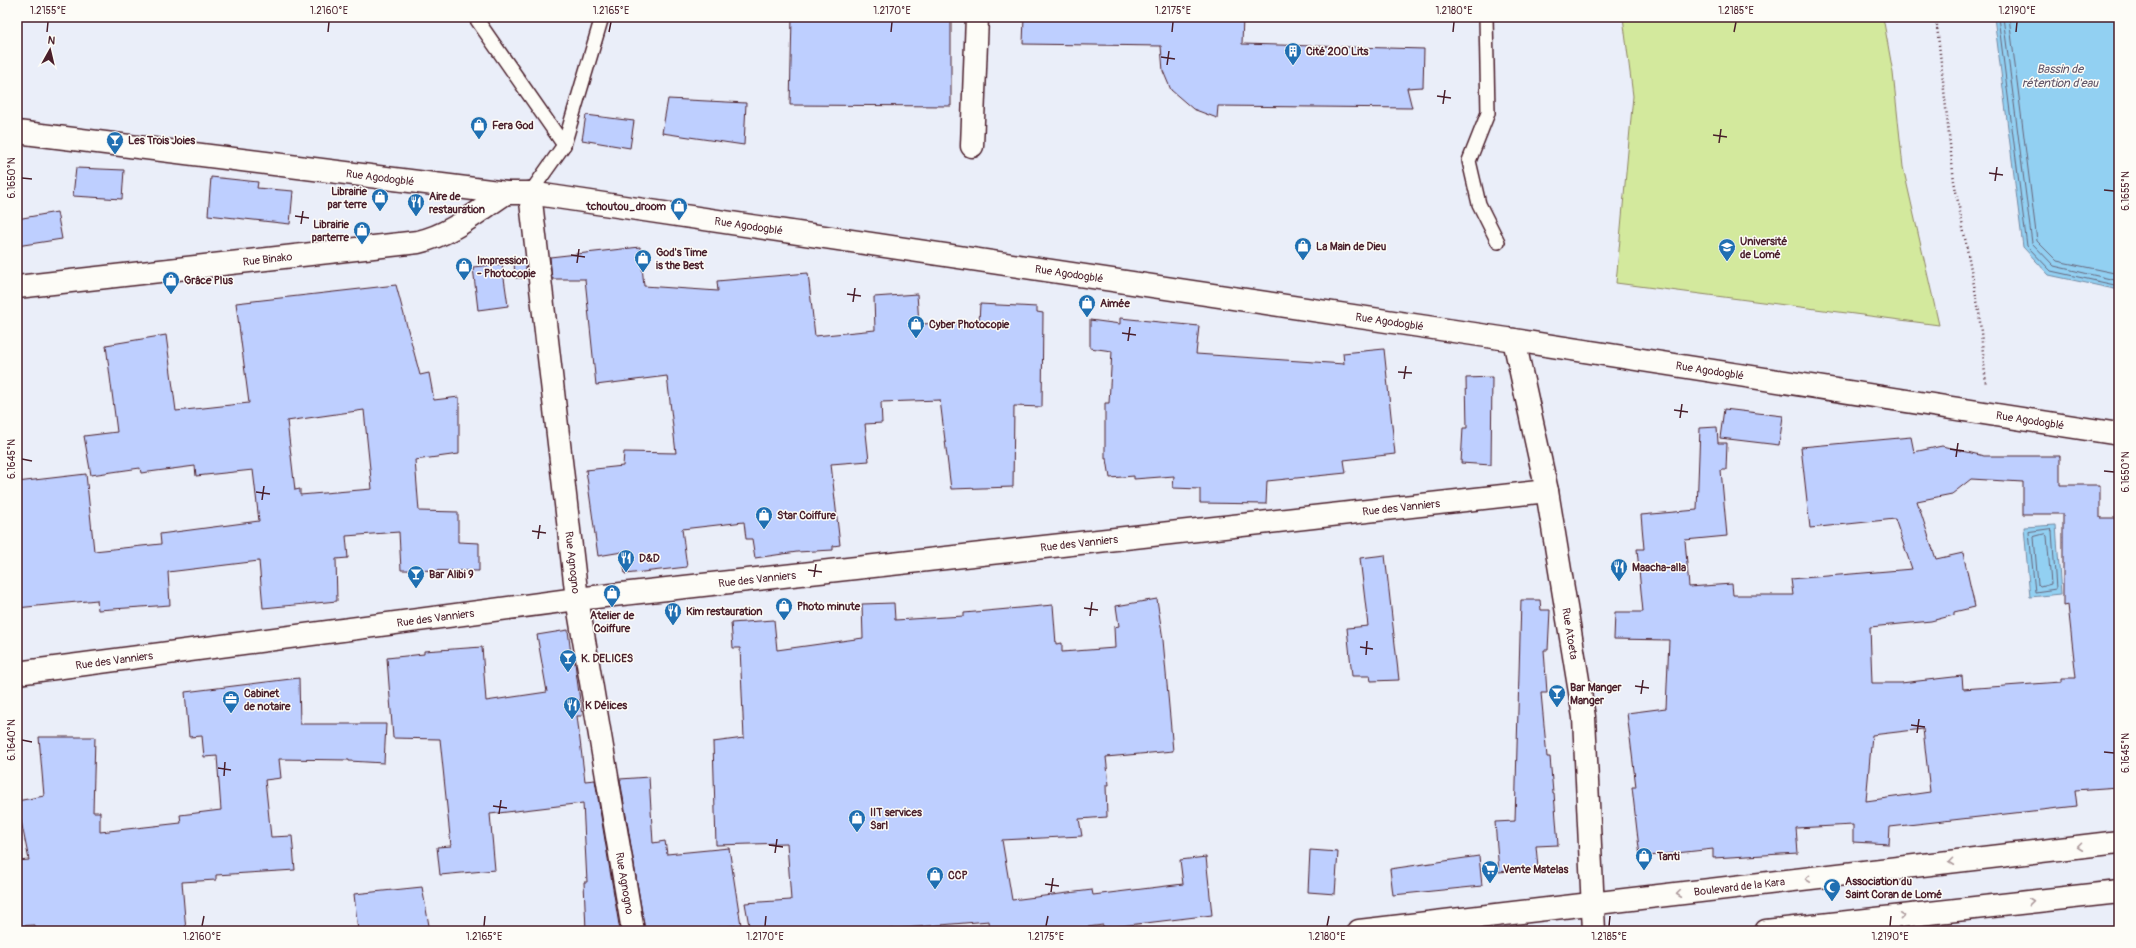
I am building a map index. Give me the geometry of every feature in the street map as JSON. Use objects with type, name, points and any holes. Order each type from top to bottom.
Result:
[{"type":"street","points":[[972,146],[977,17]]},
{"type":"street","name":"Rue Agodogblé","points":[[17,132],[506,193],[530,193],[1514,340],[2119,434]]},
{"type":"street","name":"Rue Binako","points":[[17,288],[418,242],[433,239],[444,234],[506,193]]},
{"type":"street","name":"Rue Agnogno","points":[[530,193],[577,599],[632,931]]},
{"type":"street","name":"Rue Atoeta","points":[[1514,340],[1547,491],[1584,717],[1594,931]]},
{"type":"street","name":"Rue des Vanniers","points":[[17,673],[577,599],[1547,491]]},
{"type":"street","name":"Boulevard de la Kara","points":[[1360,931],[1593,896],[2119,842]]},
{"type":"street","points":[[1766,931],[2119,892]]},
{"type":"lane","points":[[474,17],[564,145]]},
{"type":"lane","points":[[530,193],[564,145],[602,17]]},
{"type":"lane","points":[[1486,17],[1488,113],[1469,161],[1479,204],[1498,242]]},
{"type":"path","points":[[1936,17],[1954,181],[1979,311],[1988,413]]},
{"type":"green space","points":[[1623,17],[1883,17],[1893,73],[1903,167],[1939,325],[1616,283],[1633,96]]},
{"type":"water","name":"Bassin de rétention d'eau","points":[[1994,17],[2119,17],[2119,290],[2049,275],[2023,247]]},
{"type":"water","points":[[2056,525],[2061,594],[2030,597],[2024,527]]},
{"type":"building","points":[[792,17],[951,17],[951,106],[790,105]]},
{"type":"building","name":"Cité 200 Lits","points":[[1024,17],[1243,17],[1242,44],[1424,49],[1423,87],[1407,88],[1412,108],[1218,106],[1217,118],[1193,109],[1171,90],[1163,71],[1161,46],[1023,44]]},
{"type":"building","points":[[668,99],[746,103],[744,145],[662,133]]},
{"type":"building","points":[[586,115],[634,121],[630,148],[582,140]]},
{"type":"building","points":[[76,168],[124,170],[122,199],[73,196]]},
{"type":"building","points":[[211,177],[258,182],[257,188],[293,191],[290,224],[208,215]]},
{"type":"building","points":[[57,212],[62,239],[17,246],[17,219]]},
{"type":"building","points":[[640,247],[644,286],[718,291],[717,281],[808,273],[815,336],[875,330],[874,297],[917,294],[919,324],[979,322],[980,304],[1037,307],[1037,312],[1043,313],[1042,407],[1014,406],[1013,487],[951,489],[940,400],[881,402],[882,423],[865,424],[869,461],[831,464],[840,545],[833,546],[833,550],[797,552],[755,558],[752,539],[746,539],[744,522],[682,529],[687,567],[625,574],[622,552],[598,556],[586,470],[623,466],[624,452],[676,453],[667,376],[596,385],[585,279],[552,279],[550,257]]},
{"type":"building","points":[[525,259],[527,278],[515,278],[514,260]]},
{"type":"building","points":[[502,264],[508,306],[478,310],[473,267]]},
{"type":"building","points":[[396,285],[420,375],[429,373],[434,400],[459,397],[459,454],[415,460],[419,511],[458,512],[458,542],[479,543],[479,571],[401,570],[399,532],[346,536],[348,558],[336,559],[337,601],[263,608],[259,561],[168,572],[170,605],[98,610],[97,600],[17,608],[17,482],[86,474],[94,551],[161,544],[160,534],[259,521],[253,470],[196,476],[195,466],[141,473],[140,468],[91,475],[84,436],[117,432],[106,345],[166,335],[176,411],[249,403],[236,303]],"holes":[[[364,410],[372,489],[300,495],[300,489],[295,490],[287,421]]]},
{"type":"building","points":[[1120,318],[1199,326],[1196,354],[1344,364],[1343,353],[1384,349],[1395,454],[1344,460],[1346,473],[1267,481],[1266,504],[1200,503],[1200,489],[1173,488],[1174,476],[1134,479],[1134,476],[1110,478],[1107,459],[1105,459],[1105,403],[1109,403],[1112,351],[1090,348],[1090,320],[1120,324]]},
{"type":"building","points":[[1492,377],[1491,465],[1461,463],[1463,428],[1467,428],[1466,378]]},
{"type":"building","points":[[1724,409],[1783,416],[1779,445],[1720,438]]},
{"type":"building","points":[[1717,427],[1718,443],[1727,443],[1726,470],[1721,470],[1727,536],[1685,540],[1689,587],[1732,584],[1733,595],[1793,595],[1791,579],[1912,569],[1895,519],[1810,528],[1801,447],[1911,437],[1914,452],[1942,446],[1984,456],[2060,456],[2060,485],[2100,485],[2100,518],[2119,518],[2116,602],[2119,602],[2119,787],[2075,790],[2077,806],[1890,827],[1889,844],[1853,842],[1853,825],[1796,828],[1798,853],[1713,858],[1713,849],[1640,857],[1632,787],[1636,787],[1627,713],[1666,708],[1669,640],[1614,639],[1615,612],[1643,612],[1637,549],[1644,549],[1641,515],[1697,510],[1700,428]],"holes":[[[1971,479],[2023,482],[2023,514],[2063,514],[2063,606],[2068,605],[2076,678],[2061,678],[2061,682],[1963,689],[1962,676],[1901,683],[1872,683],[1870,627],[1931,621],[1954,615],[1954,612],[1975,607],[1963,553],[1936,559],[1917,501],[1952,494]],[[1923,729],[1930,792],[1866,801],[1872,735]]]},
{"type":"building","points":[[1385,555],[1399,680],[1371,681],[1370,676],[1352,676],[1347,628],[1368,626],[1360,558]]},
{"type":"building","points":[[1157,599],[1163,640],[1173,751],[1106,757],[1109,785],[1106,785],[1107,817],[1079,819],[1082,836],[1002,840],[1012,900],[1092,890],[1093,895],[1183,884],[1180,860],[1206,857],[1212,915],[1104,928],[1103,925],[1058,931],[990,931],[989,921],[868,931],[750,931],[745,903],[791,900],[787,843],[716,845],[713,742],[744,738],[740,648],[733,648],[731,623],[774,620],[777,650],[863,638],[862,604],[894,603],[895,620],[964,616],[964,613],[1053,605],[1056,644],[1062,643],[1062,652],[1115,648],[1114,627],[1119,626],[1116,606]]},
{"type":"building","points":[[1521,600],[1540,600],[1541,610],[1550,610],[1548,650],[1544,650],[1547,693],[1541,693],[1547,757],[1550,757],[1558,845],[1536,846],[1538,868],[1499,872],[1495,822],[1515,821]]},
{"type":"building","points":[[568,630],[572,662],[575,662],[582,716],[577,716],[585,781],[595,780],[620,931],[586,931],[584,882],[587,882],[583,803],[490,814],[495,870],[440,875],[437,847],[451,846],[440,739],[393,738],[387,658],[424,654],[424,651],[482,647],[486,701],[547,692],[537,635]]},
{"type":"building","points":[[299,678],[300,724],[386,724],[384,763],[349,760],[279,759],[281,778],[265,780],[271,837],[292,836],[295,870],[216,875],[216,880],[182,882],[186,931],[35,931],[35,925],[17,926],[17,861],[29,860],[17,801],[44,796],[39,737],[95,737],[93,812],[100,812],[100,832],[181,823],[180,815],[221,810],[217,756],[204,757],[202,736],[189,737],[185,692]]},
{"type":"building","points":[[649,777],[653,843],[665,841],[667,854],[729,848],[741,925],[682,931],[645,931],[620,779]]},
{"type":"building","points":[[1310,850],[1338,852],[1335,894],[1308,892]]},
{"type":"building","points":[[1479,856],[1482,886],[1393,895],[1390,869]]},
{"type":"building","points":[[422,887],[430,931],[358,931],[354,894]]},
{"type":"place","name":"Cité 200 Lits","points":[[1293,66]]},
{"type":"place","name":"Fera God","points":[[479,140]]},
{"type":"place","name":"Les Trois Joies","points":[[115,155]]},
{"type":"place","name":"Librairie par terre","points":[[380,212]]},
{"type":"place","name":"Aire de restauration","points":[[416,217]]},
{"type":"place","name":"tchoutou_droom","points":[[679,221]]},
{"type":"place","name":"Librairie parterre","points":[[362,245]]},
{"type":"place","name":"La Main de Dieu","points":[[1303,261]]},
{"type":"place","name":"Université de Lomé","points":[[1727,262]]},
{"type":"place","name":"God's Time is the Best","points":[[643,273]]},
{"type":"place","name":"Impression - Photocopie","points":[[464,281]]},
{"type":"place","name":"Grâce Plus","points":[[171,295]]},
{"type":"place","name":"Aimée","points":[[1087,318]]},
{"type":"place","name":"Cyber Photocopie","points":[[916,339]]},
{"type":"place","name":"Star Coiffure","points":[[764,530]]},
{"type":"place","name":"D&D","points":[[626,573]]},
{"type":"place","name":"Maacha-alla","points":[[1619,582]]},
{"type":"place","name":"Bar Alibi 9","points":[[416,589]]},
{"type":"place","name":"Atelier de Coiffure","points":[[612,608]]},
{"type":"place","name":"Photo minute","points":[[784,621]]},
{"type":"place","name":"Kim restauration","points":[[673,626]]},
{"type":"place","name":"K. DELICES","points":[[568,673]]},
{"type":"place","name":"Bar Manger Manger","points":[[1557,708]]},
{"type":"place","name":"Cabinet de notaire","points":[[231,714]]},
{"type":"place","name":"K Délices","points":[[572,720]]},
{"type":"place","name":"IIT services Sarl","points":[[857,833]]},
{"type":"place","name":"Tanti","points":[[1644,871]]},
{"type":"place","name":"Vente Matelas","points":[[1490,884]]},
{"type":"place","name":"CCP","points":[[935,890]]},
{"type":"place","name":"Association du Saint Coran de Lomé","points":[[1832,902]]}]
